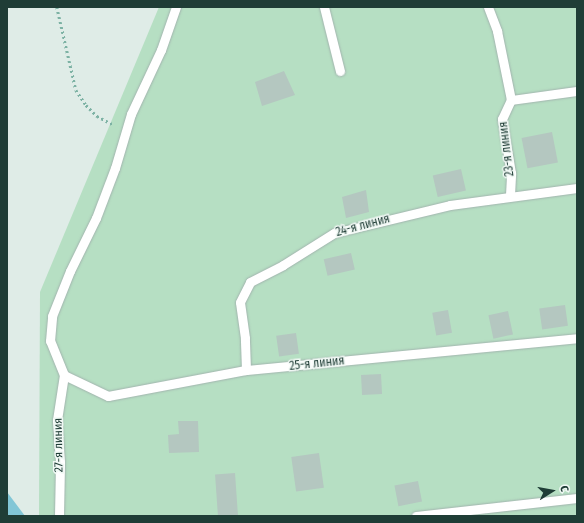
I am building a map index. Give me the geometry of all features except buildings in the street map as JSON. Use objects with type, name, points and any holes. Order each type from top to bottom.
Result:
[{"type":"lane","points":[[64,374],[50,341],[52,316],[70,271],[96,218],[115,168],[131,114],[161,50],[176,7]]},
{"type":"lane","points":[[324,7],[340,71]]},
{"type":"lane","points":[[488,7],[497,31],[511,100],[577,91]]},
{"type":"lane","name":"23-я линия","points":[[510,195],[511,173],[502,119],[511,100]]},
{"type":"lane","name":"24-я линия","points":[[246,370],[246,338],[240,302],[250,282],[334,233],[450,205],[510,195],[577,188]]},
{"type":"lane","name":"25-я линия","points":[[64,374],[108,396],[246,370],[577,338]]},
{"type":"lane","name":"27-я линия","points":[[58,516],[60,462],[57,420],[64,374]]},
{"type":"lane","points":[[416,516],[577,498]]},
{"type":"path","points":[[57,7],[76,90],[97,116],[125,133]]},
{"type":"green space","points":[[159,7],[577,7],[577,516],[39,516],[40,292]]},
{"type":"water","points":[[7,492],[25,516],[7,516]]}]
